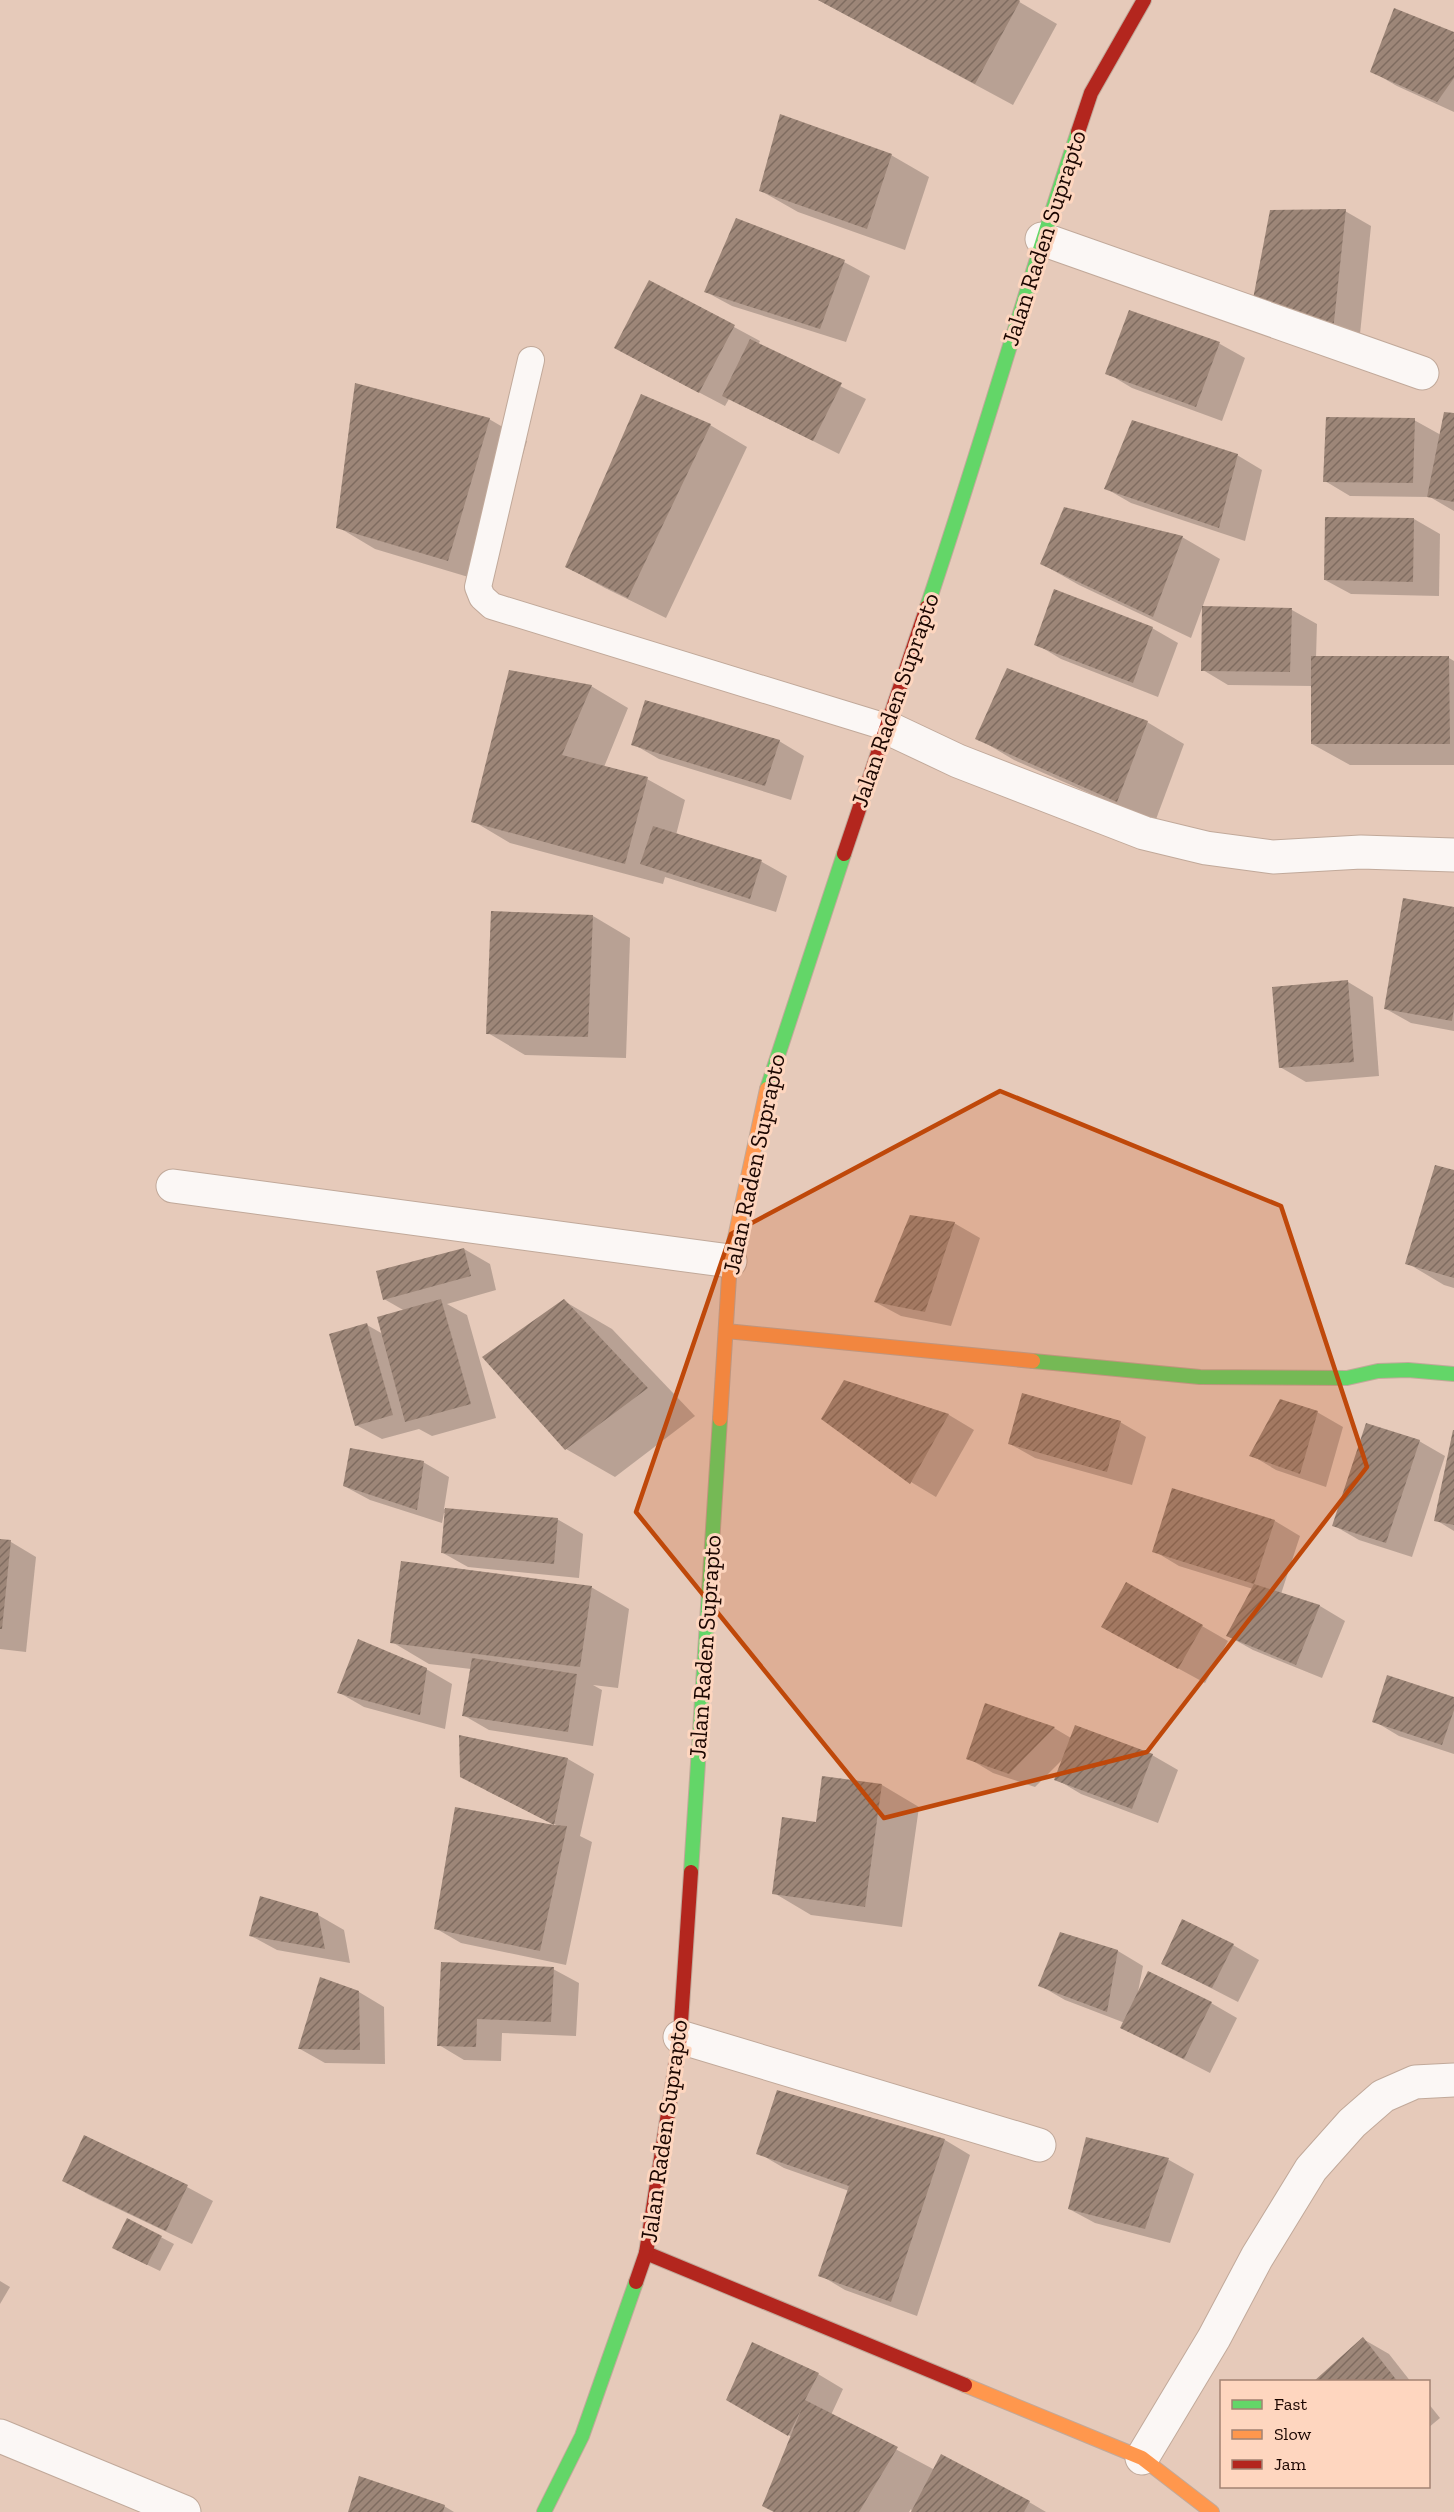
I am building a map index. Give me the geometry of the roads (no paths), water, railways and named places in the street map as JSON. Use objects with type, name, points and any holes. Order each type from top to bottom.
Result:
[{"type":"main road","name":"Jalan Raden Suprapto","points":[[544,2512],[582,2436],[646,2253],[680,2037],[730,1260],[770,1074],[955,525],[1042,239],[1091,93],[1144,0]]},
{"type":"main road","points":[[726,1331],[1200,1377],[1347,1378],[1378,1371],[1408,1370],[1454,1374]]},
{"type":"main road","points":[[646,2253],[1142,2458],[1212,2512]]},
{"type":"street","points":[[1042,239],[1422,373]]},
{"type":"street","points":[[886,727],[958,761],[1144,832],[1206,848],[1273,857],[1361,852],[1454,855]]},
{"type":"street","points":[[172,1186],[730,1260]]},
{"type":"street","points":[[680,2037],[1039,2145]]},
{"type":"street","points":[[1142,2458],[1214,2338],[1257,2257],[1311,2169],[1352,2123],[1383,2096],[1415,2082],[1454,2080]]},
{"type":"street","points":[[0,2436],[184,2512]]},
{"type":"lane","points":[[531,360],[478,587],[486,602],[492,606],[886,727]]}]
